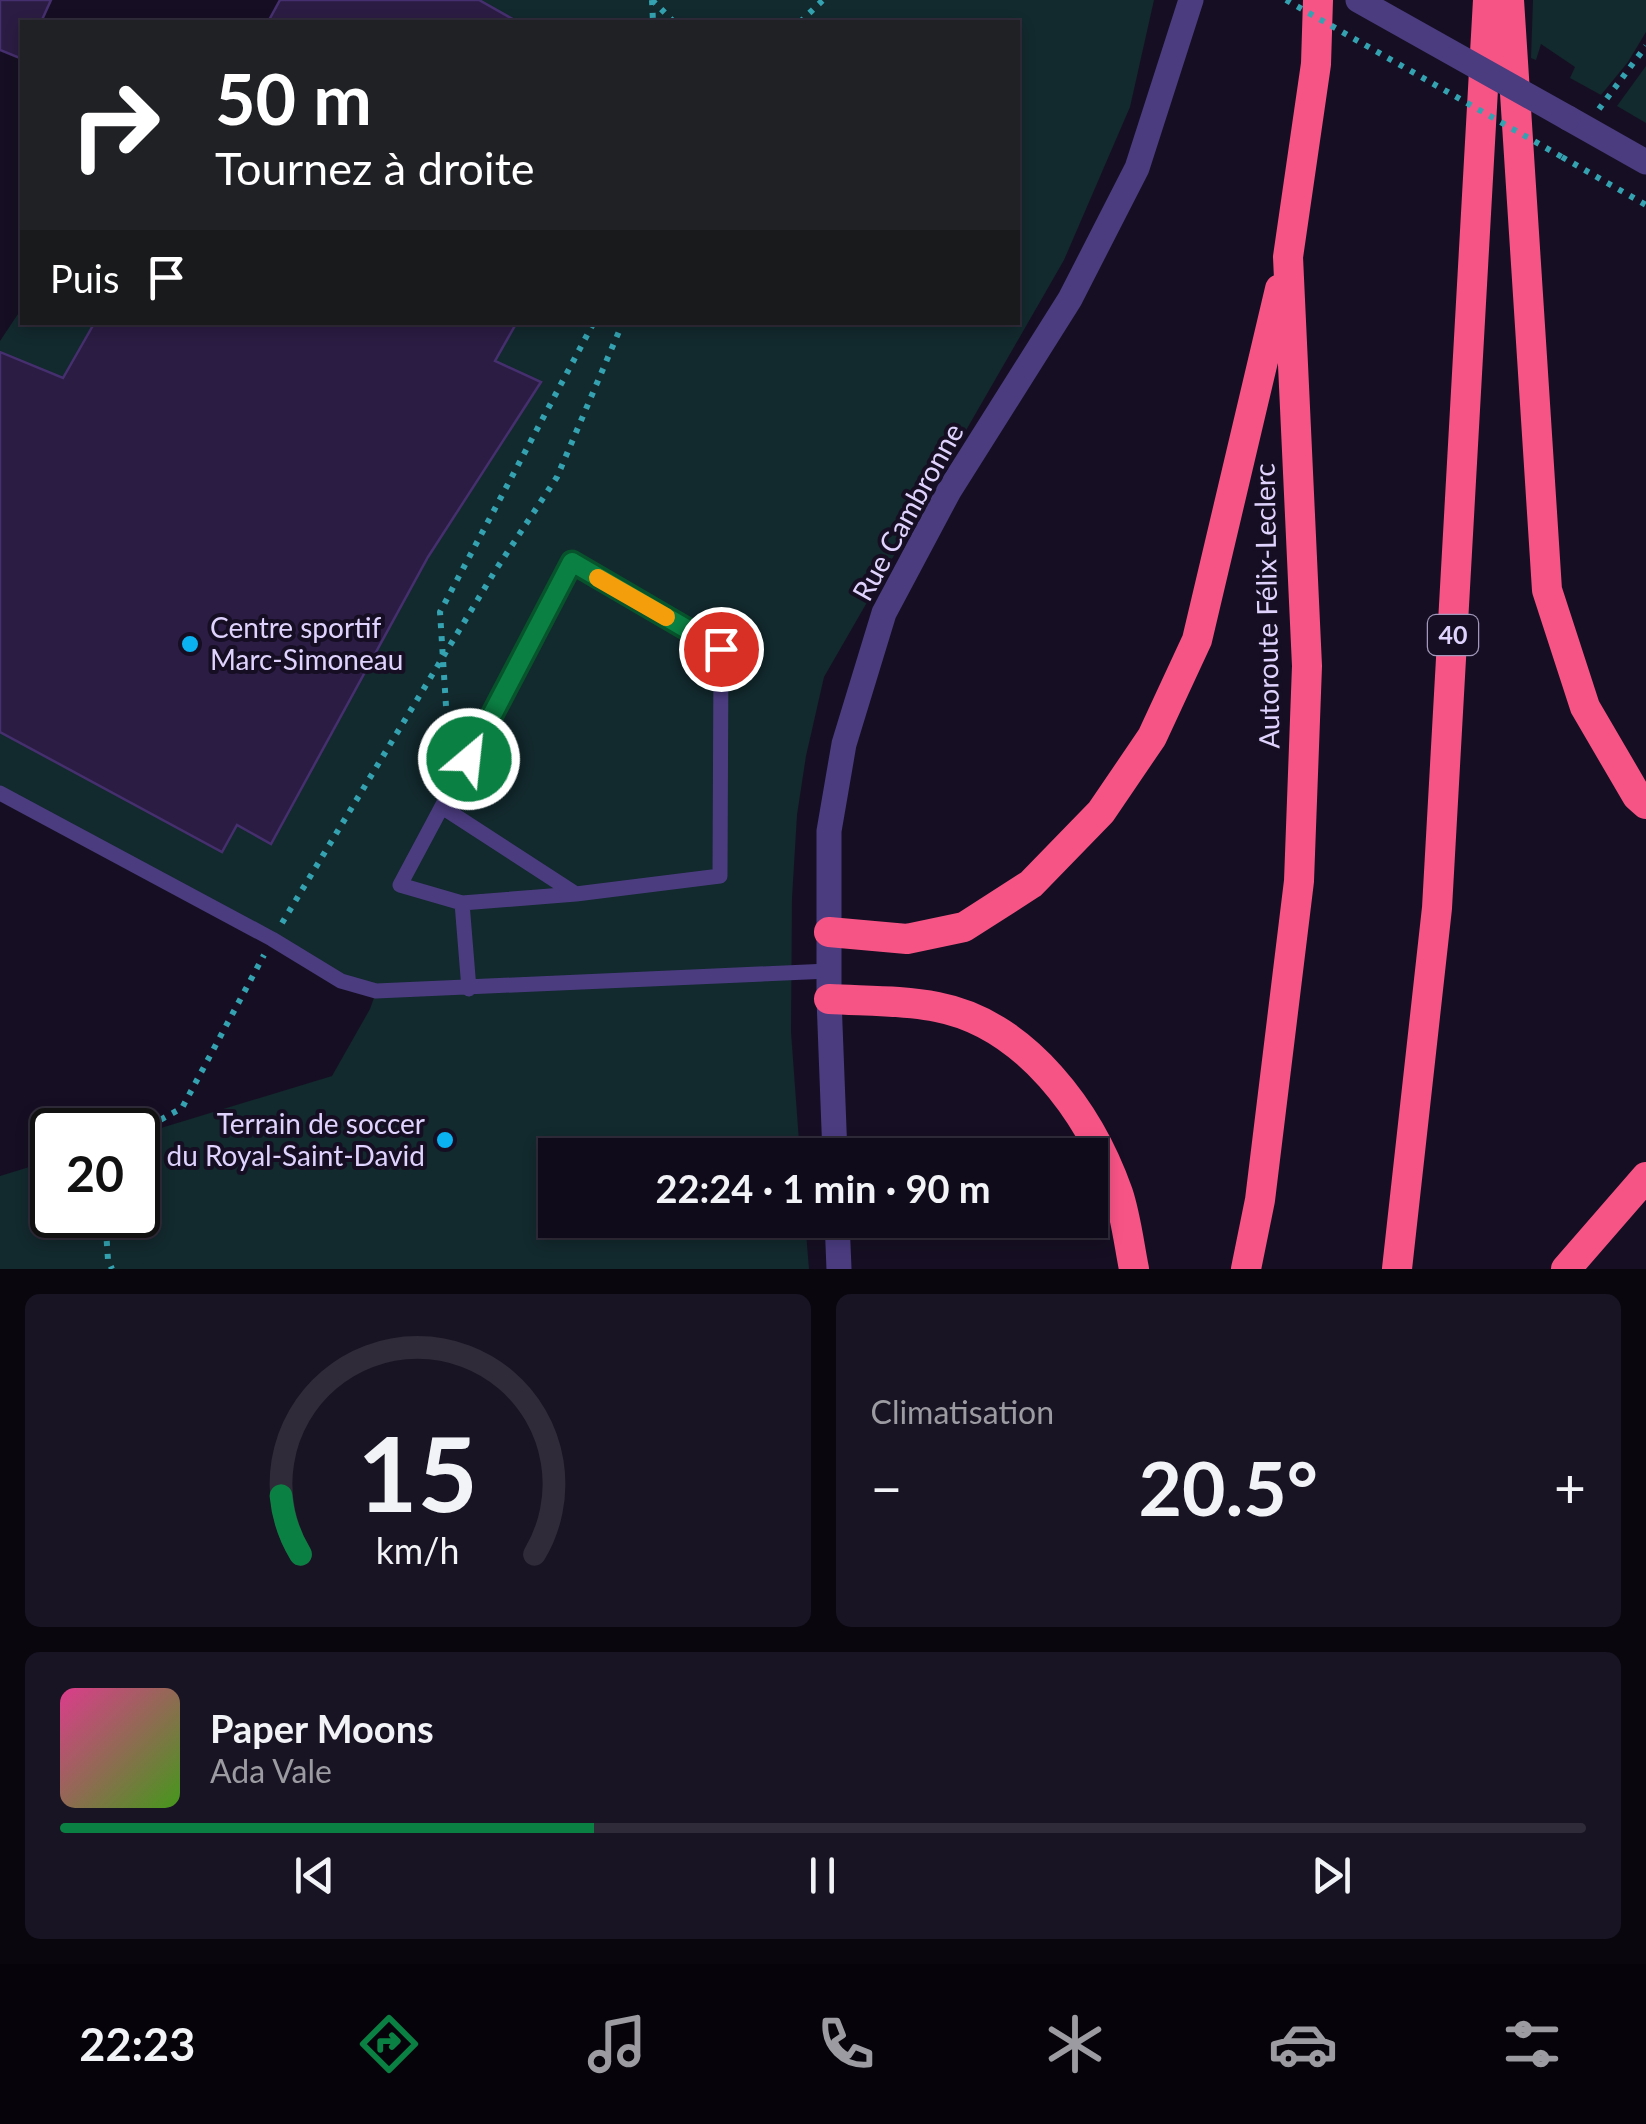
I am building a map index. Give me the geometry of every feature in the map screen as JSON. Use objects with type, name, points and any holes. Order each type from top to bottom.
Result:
[{"type":"highway","name":"Autoroute Félix-Leclerc","points":[[1246,1269],[1270,1128],[1298,880],[1307,666],[1288,257],[1316,64],[1318,0]]},
{"type":"highway","name":"40","points":[[1398,1269],[1437,908],[1488,0]]},
{"type":"highway","points":[[1509,0],[1547,590],[1584,706],[1637,796],[1646,804]]},
{"type":"highway","points":[[829,932],[907,939],[964,927],[1031,884],[1112,797],[1152,737],[1196,640],[1288,257]]},
{"type":"highway","points":[[829,985],[938,1007],[988,1024],[1046,1072],[1090,1128],[1118,1196],[1134,1269]]},
{"type":"highway","points":[[1566,1269],[1646,1177]]},
{"type":"street","name":"Rue Cambronne","points":[[834,1138],[829,831],[844,744],[884,613],[950,491],[1070,299],[1128,185],[1191,0]]},
{"type":"street","points":[[1358,0],[1646,162]]},
{"type":"street","points":[[838,1238],[839,1269]]},
{"type":"lane","points":[[572,562],[721,649],[720,876],[462,903],[400,885],[442,808],[572,562]]},
{"type":"lane","points":[[0,793],[272,939],[341,981],[376,991],[829,985]]},
{"type":"lane","points":[[442,808],[576,894]]},
{"type":"lane","points":[[462,903],[468,989]]},
{"type":"path","points":[[652,0],[672,20]]},
{"type":"path","points":[[802,20],[822,0]]},
{"type":"path","points":[[1286,0],[1646,205]]},
{"type":"path","points":[[1565,159],[1576,123],[1646,46]]},
{"type":"path","points":[[446,706],[440,612],[592,325]]},
{"type":"path","points":[[160,1120],[182,1108],[272,939],[443,656],[557,478],[622,325]]},
{"type":"path","points":[[107,1238],[112,1269]]},
{"type":"green space","points":[[281,0],[1154,0],[1130,107],[1064,260],[824,677],[797,815],[792,898],[791,1032],[799,1138],[538,1138],[538,1238],[806,1238],[809,1269],[0,1269],[0,1176],[30,1167],[30,1238],[160,1238],[160,1128],[332,1076],[376,992],[0,793],[0,341],[20,311],[20,325],[1020,325],[1020,20],[270,20]]},
{"type":"green space","points":[[1533,0],[1646,0],[1646,32],[1601,95],[1570,78],[1575,67],[1541,44],[1536,60],[1531,58]]},
{"type":"green space","points":[[1646,66],[1646,123],[1617,106]]},
{"type":"building","points":[[0,0],[51,0],[42,20],[20,20],[20,58],[0,50]]},
{"type":"building","points":[[280,0],[479,0],[514,20],[269,20]]},
{"type":"building","name":"Centre sportif Marc-Simoneau","points":[[93,325],[515,325],[495,361],[541,382],[428,557],[271,844],[237,825],[222,852],[0,732],[0,352],[63,378]]},
{"type":"slow traffic","points":[[598,578],[666,617]]},
{"type":"place","name":"Centre sportif Marc-Simoneau","points":[[190,644]]},
{"type":"place","name":"Terrain de soccer du Royal-Saint-David","points":[[445,1140]]},
{"type":"route","points":[[469,759],[572,562],[721,649]]}]
